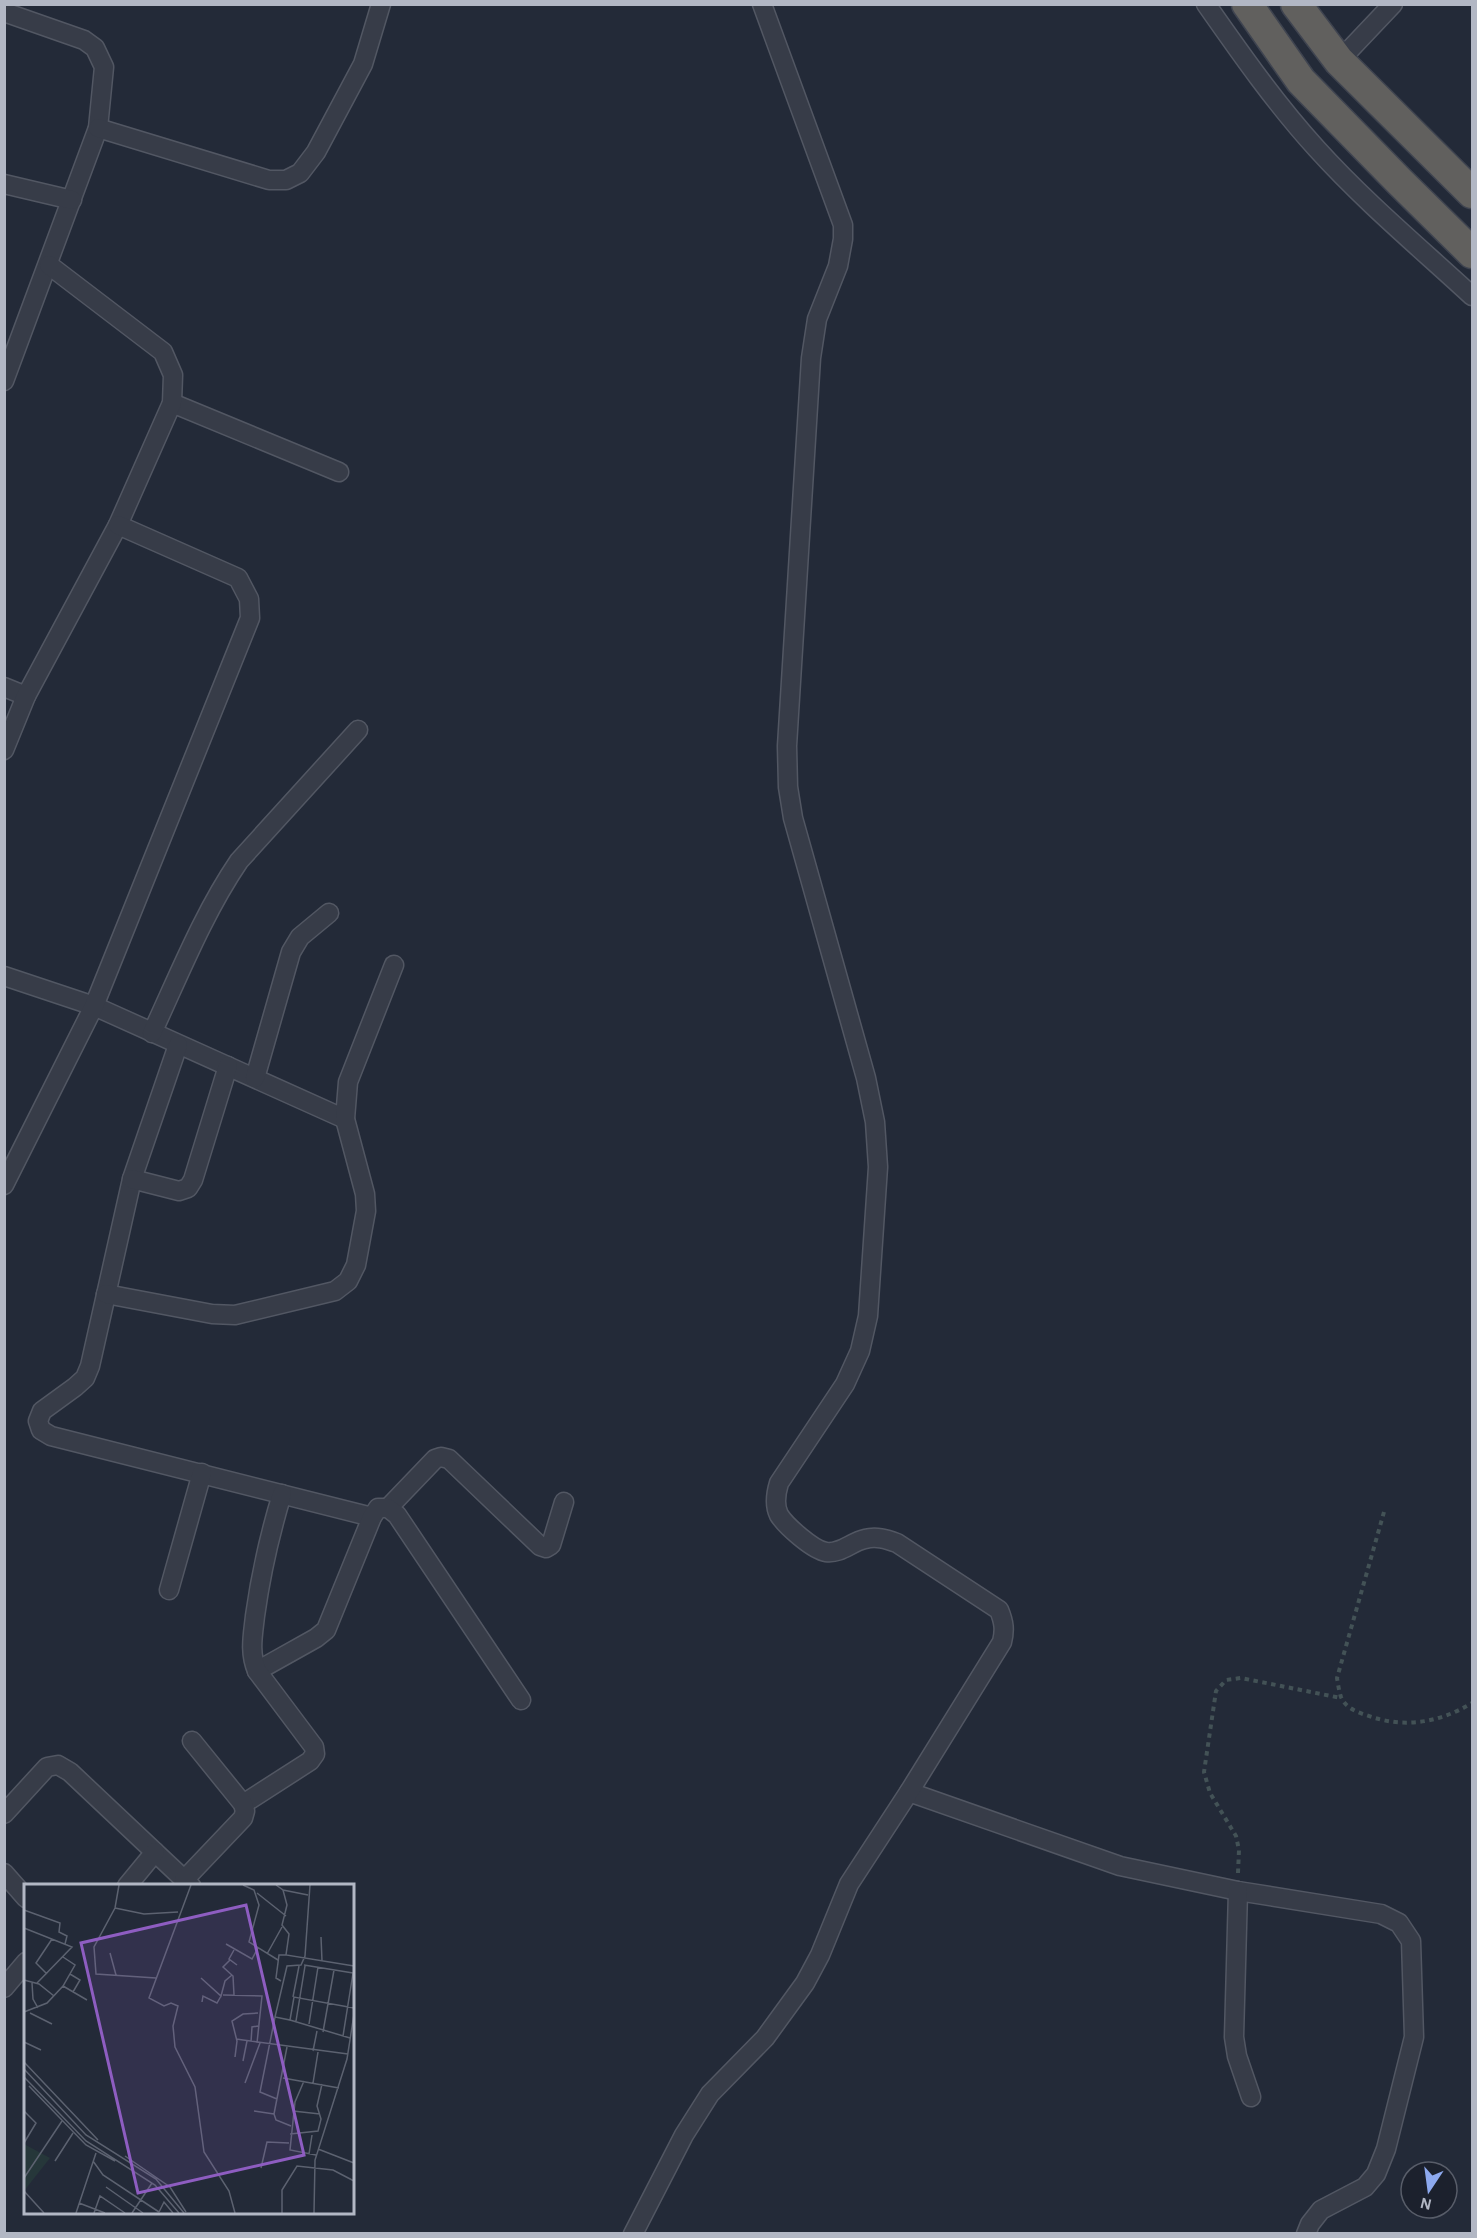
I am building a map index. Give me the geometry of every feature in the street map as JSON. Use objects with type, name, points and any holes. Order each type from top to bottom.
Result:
[{"type":"highway","points":[[1246,4],[1301,81],[1473,253]]},
{"type":"highway","points":[[1296,4],[1339,61],[1473,193]]},
{"type":"street","points":[[98,128],[269,180],[286,180],[300,173],[316,152],[363,64],[381,4]]},
{"type":"street","points":[[633,2234],[684,2135],[710,2094],[765,2038],[805,1983],[820,1955],[849,1884],[1002,1642],[1004,1626],[999,1611],[897,1543],[882,1538],[864,1539],[844,1549],[827,1552],[812,1547],[780,1516],[777,1508],[779,1483],[845,1384],[860,1351],[868,1316],[878,1167],[875,1122],[866,1078],[792,818],[788,787],[787,746],[811,358],[817,319],[838,266],[843,225],[762,4]]},
{"type":"street","points":[[1206,4],[1271,93],[1316,148],[1355,189],[1473,296]]},
{"type":"street","points":[[1339,61],[1394,4]]},
{"type":"street","points":[[4,12],[84,40],[94,48],[104,67],[98,128],[4,381]]},
{"type":"street","points":[[4,184],[72,200]]},
{"type":"street","points":[[4,750],[26,696],[118,525],[172,404],[173,375],[163,352],[49,265]]},
{"type":"street","points":[[172,404],[339,472]]},
{"type":"street","points":[[4,1185],[94,1006],[249,618],[249,599],[238,578],[118,525]]},
{"type":"street","points":[[4,687],[26,696]]},
{"type":"street","points":[[152,1033],[226,880],[239,861],[358,730]]},
{"type":"street","points":[[255,1078],[291,952],[300,937],[329,913]]},
{"type":"street","points":[[106,1294],[212,1314],[235,1315],[335,1291],[348,1281],[356,1266],[366,1211],[365,1194],[345,1119],[348,1082],[394,965]]},
{"type":"street","points":[[4,976],[94,1006],[345,1119]]},
{"type":"street","points":[[178,1045],[132,1179],[90,1366],[85,1378],[42,1411],[38,1421],[41,1430],[51,1436],[372,1517]]},
{"type":"street","points":[[132,1179],[179,1191],[188,1188],[193,1180],[228,1066]]},
{"type":"street","points":[[257,1671],[326,1630],[372,1517],[378,1509],[388,1508],[435,1459],[441,1457],[449,1460],[540,1546],[546,1548],[551,1545],[564,1502]]},
{"type":"street","points":[[169,1590],[201,1473]]},
{"type":"street","points":[[243,1804],[310,1761],[315,1754],[314,1747],[257,1671],[252,1659],[260,1575],[282,1494]]},
{"type":"street","points":[[388,1508],[397,1515],[521,1700]]},
{"type":"street","points":[[4,1814],[47,1767],[58,1765],[70,1772],[187,1883],[243,1818],[245,1811],[243,1804],[192,1741]]},
{"type":"street","points":[[909,1792],[1120,1866],[1238,1891],[1381,1914],[1400,1923],[1411,1941],[1414,2037],[1386,2149],[1376,2174],[1365,2187],[1321,2210],[1310,2224],[1306,2234]]},
{"type":"street","points":[[129,1884],[155,1852]]},
{"type":"street","points":[[4,1873],[24,1896]]},
{"type":"street","points":[[1238,1891],[1234,2037],[1251,2097]]},
{"type":"street","points":[[4,1988],[24,1964]]},
{"type":"path","points":[[1341,1698],[1337,1678],[1384,1512]]},
{"type":"path","points":[[1238,1891],[1239,1850],[1236,1836],[1210,1793],[1204,1772],[1216,1691],[1226,1680],[1241,1678],[1341,1698],[1353,1710],[1379,1720],[1414,1724],[1456,1713],[1473,1703]]}]
